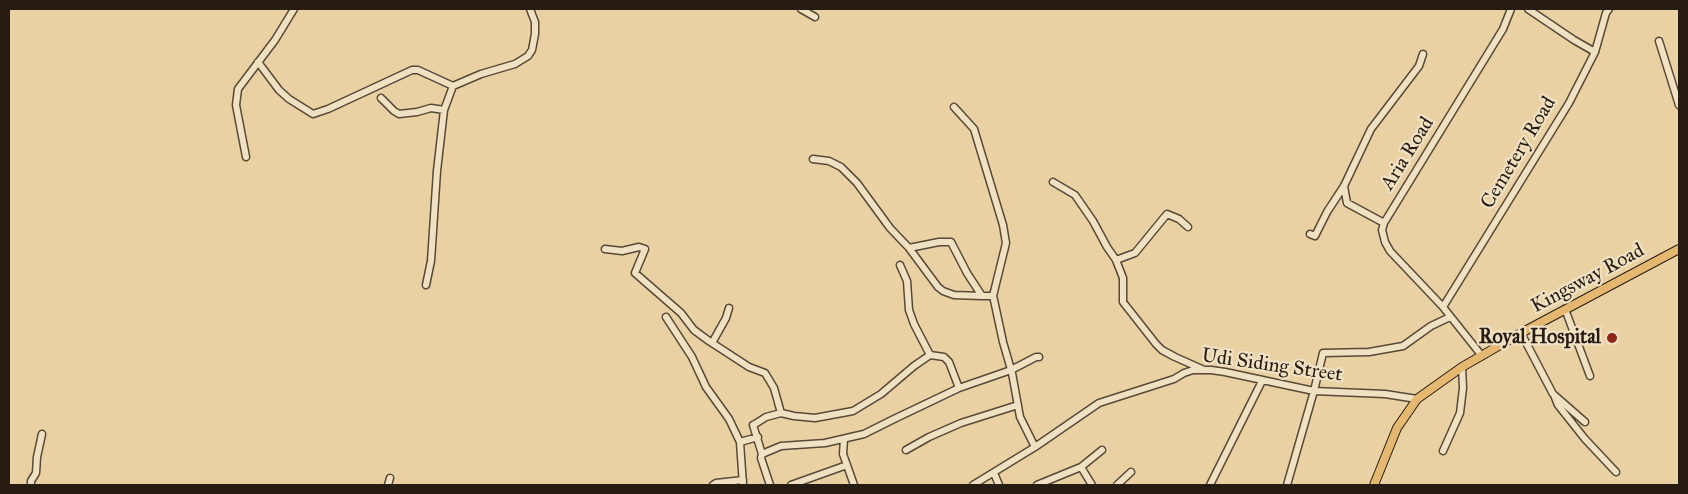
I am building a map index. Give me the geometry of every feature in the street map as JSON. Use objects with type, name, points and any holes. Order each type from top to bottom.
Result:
[{"type":"main road","name":"Kingsway Road","points":[[1374,485],[1397,428],[1417,399],[1462,367],[1521,333],[1679,249]]},
{"type":"street","points":[[246,157],[236,105],[236,95],[238,89],[280,32],[294,9]]},
{"type":"street","points":[[426,285],[431,261],[437,172],[444,110],[453,86],[481,74],[515,64],[528,56],[532,50],[535,34],[535,22],[530,9]]},
{"type":"street","points":[[801,9],[815,17]]},
{"type":"street","name":"Aria Road","points":[[1384,223],[1503,29],[1511,9]]},
{"type":"street","points":[[1528,9],[1595,52]]},
{"type":"street","name":"Cemetery Road","points":[[1443,307],[1569,102],[1595,52],[1606,13],[1609,9]]},
{"type":"street","points":[[1659,41],[1679,105]]},
{"type":"street","points":[[1310,234],[1315,236],[1327,212],[1344,186],[1370,129],[1419,66],[1423,54]]},
{"type":"street","points":[[258,62],[279,90],[289,99],[313,114],[328,109],[412,70],[418,70],[453,86]]},
{"type":"street","points":[[381,98],[399,114],[431,108],[444,110]]},
{"type":"street","points":[[954,107],[974,129],[1003,225],[1006,242],[993,296],[1020,417],[1035,447]]},
{"type":"street","points":[[812,160],[829,161],[841,167],[857,184],[890,228],[909,248],[928,276],[943,291],[966,296],[993,296]]},
{"type":"street","points":[[1053,182],[1075,195],[1116,260],[1123,278],[1123,302],[1156,344],[1162,350],[1175,357],[1204,369]]},
{"type":"street","points":[[1344,186],[1346,203],[1384,223],[1382,235],[1390,251],[1443,307],[1482,356]]},
{"type":"street","points":[[1116,260],[1135,254],[1167,214],[1179,219],[1188,227]]},
{"type":"street","points":[[909,248],[939,242],[951,242],[967,273],[982,296]]},
{"type":"street","points":[[605,249],[622,251],[639,247],[645,249],[636,273],[682,313],[694,330],[749,367],[765,373],[774,388],[781,413]]},
{"type":"street","points":[[900,265],[906,281],[909,310],[930,355]]},
{"type":"street","points":[[712,343],[726,318],[729,308]]},
{"type":"street","points":[[1565,309],[1590,376]]},
{"type":"street","points":[[666,317],[692,357],[706,387],[729,419],[740,442],[743,483],[713,485]]},
{"type":"street","points":[[1287,485],[1323,353],[1369,352],[1403,346],[1431,326],[1450,317]]},
{"type":"street","points":[[1521,333],[1558,405],[1584,439],[1616,472]]},
{"type":"street","points":[[770,485],[761,458],[762,454],[758,437],[753,425],[766,417],[781,413],[815,418],[853,410],[881,394],[930,355],[944,357],[954,373],[959,388]]},
{"type":"street","points":[[762,454],[781,446],[825,443],[864,434],[959,388],[1010,370],[1039,357]]},
{"type":"street","points":[[1442,451],[1460,413],[1462,367]]},
{"type":"street","name":"Udi Siding Street","points":[[973,485],[1035,447],[1098,403],[1184,373],[1204,369],[1314,391],[1385,394],[1417,399]]},
{"type":"street","points":[[1210,485],[1262,381]]},
{"type":"street","points":[[1553,394],[1585,422]]},
{"type":"street","points":[[906,450],[929,437],[961,423],[1018,405]]},
{"type":"street","points":[[31,485],[31,481],[36,473],[36,457],[42,434]]},
{"type":"street","points":[[740,442],[758,437]]},
{"type":"street","points":[[844,439],[843,454],[854,485]]},
{"type":"street","points":[[1037,485],[1081,467],[1102,450]]},
{"type":"street","points":[[791,485],[847,465]]},
{"type":"street","points":[[1081,467],[1092,485]]},
{"type":"street","points":[[1117,485],[1131,472]]},
{"type":"street","points":[[994,473],[999,485]]},
{"type":"place","name":"Royal Hospital","points":[[1612,338]]}]
